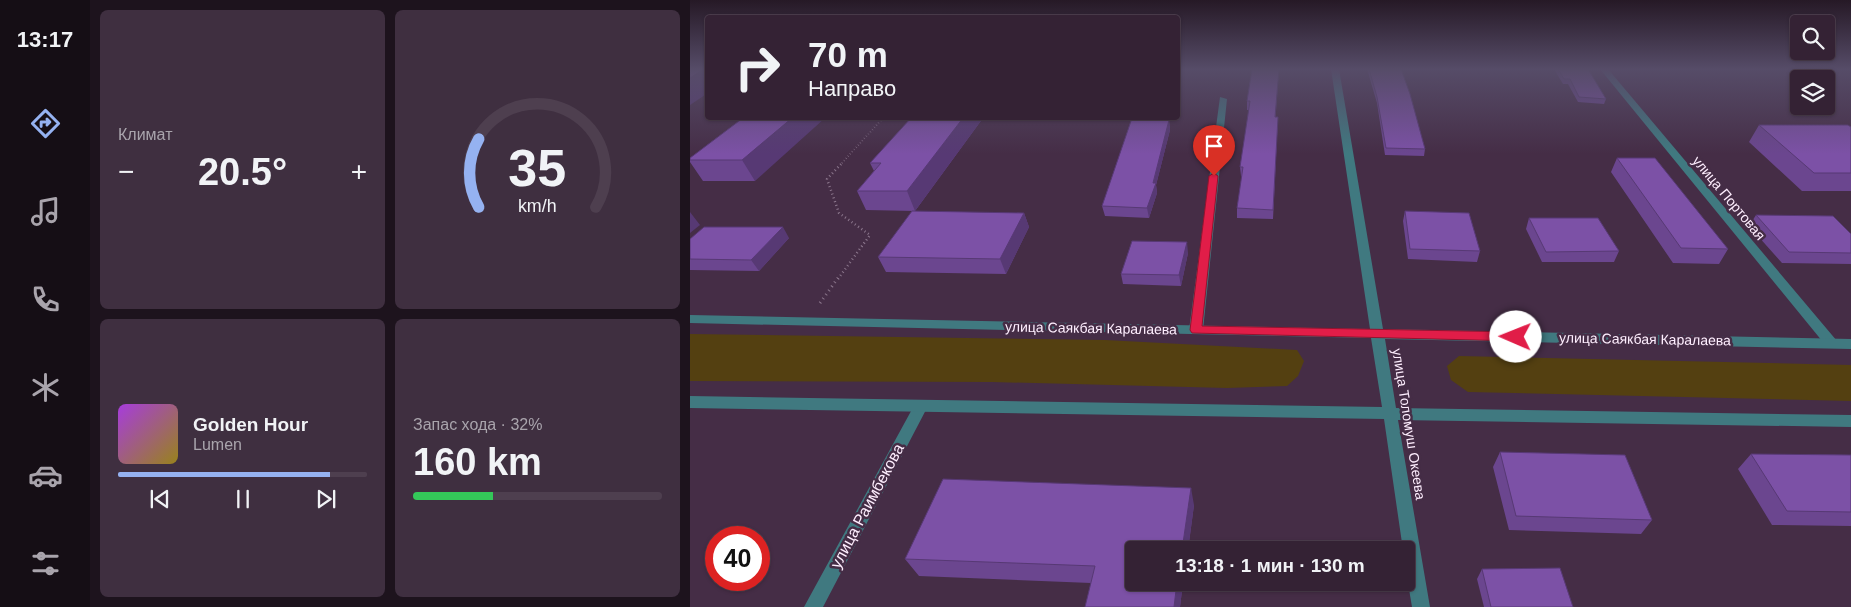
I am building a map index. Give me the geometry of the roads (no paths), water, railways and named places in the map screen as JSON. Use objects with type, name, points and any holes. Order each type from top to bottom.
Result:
[{"type":"street","name":"улица Толомуш Океева","points":[[1340,97],[1421,607]]},
{"type":"street","name":"улица Портовая","points":[[1627,97],[1832,344]]},
{"type":"street","points":[[1196,330],[1223,99]]},
{"type":"street","name":"улица Саякбая Каралаева","points":[[690,319],[1851,344]]},
{"type":"street","points":[[690,402],[1851,421]]},
{"type":"street","name":"улица Раимбекова","points":[[813,607],[921,406]]}]
